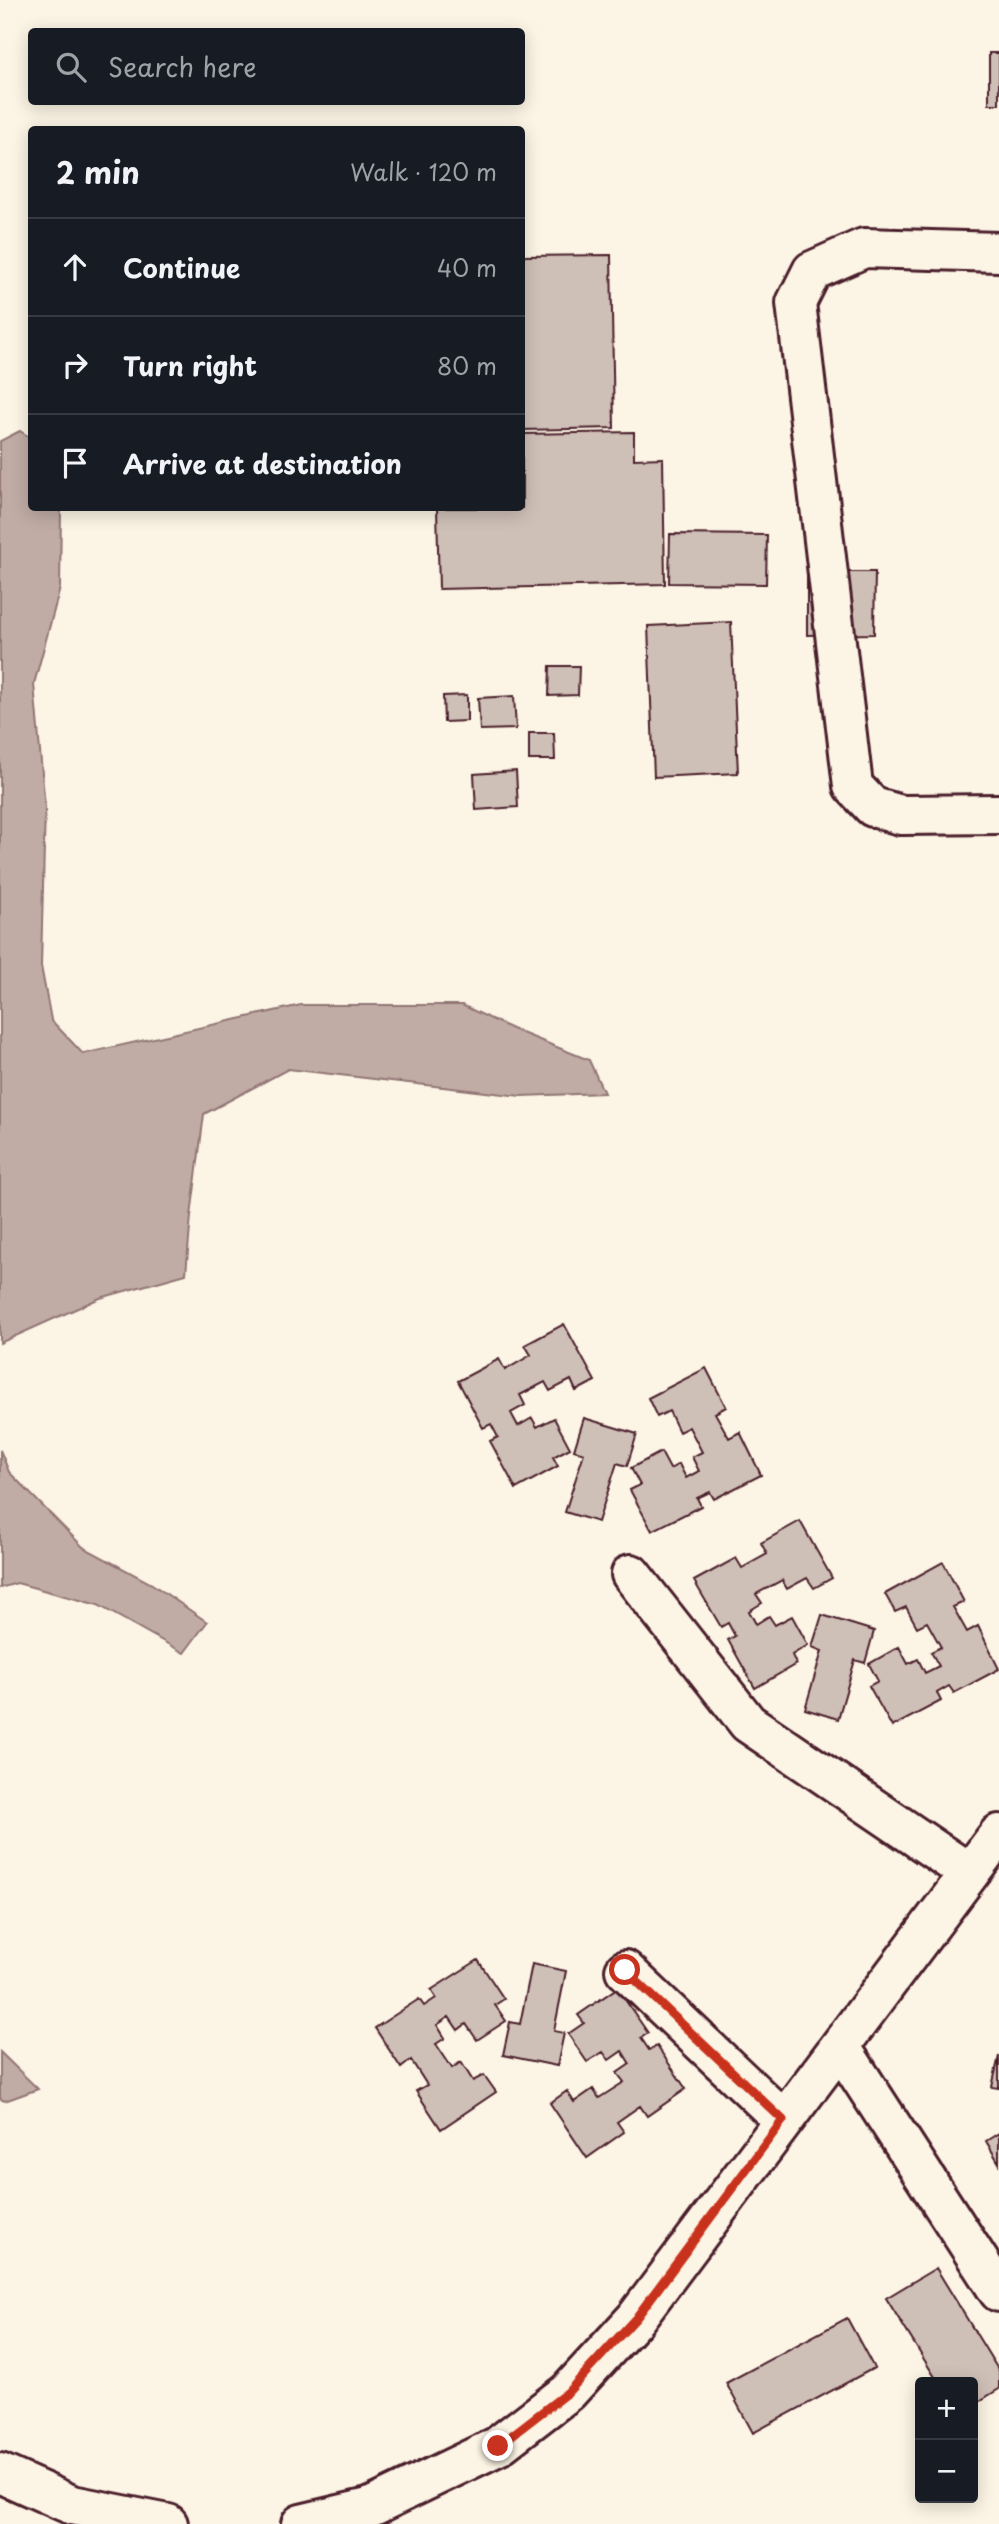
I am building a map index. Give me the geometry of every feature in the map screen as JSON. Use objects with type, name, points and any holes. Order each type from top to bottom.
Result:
[{"type":"street","points":[[999,252],[864,248],[812,271],[796,303],[853,786],[873,807],[901,815],[999,814]]},
{"type":"street","points":[[632,1574],[748,1723],[969,1873]]},
{"type":"street","points":[[301,2524],[367,2516],[498,2446],[568,2392],[636,2318],[999,1833]]},
{"type":"street","points":[[625,1970],[783,2120]]},
{"type":"street","points":[[839,2046],[999,2292]]},
{"type":"street","points":[[0,2473],[72,2505],[169,2524]]},
{"type":"shaded area","points":[[20,431],[28,436],[28,511],[61,511],[60,588],[34,684],[45,807],[41,966],[51,1020],[83,1054],[301,1005],[462,1005],[512,1029],[589,1060],[604,1093],[521,1096],[288,1069],[204,1114],[186,1274],[100,1298],[0,1343],[0,441]]},
{"type":"shaded area","points":[[0,1450],[9,1472],[83,1547],[152,1584],[207,1622],[184,1653],[98,1605],[17,1583],[0,1588]]},
{"type":"shaded area","points":[[0,2052],[38,2089],[5,2101],[0,2099]]},
{"type":"building","points":[[989,53],[999,53],[999,104],[989,104]]},
{"type":"building","points":[[611,255],[614,428],[525,430],[525,256]]},
{"type":"building","points":[[634,432],[634,459],[663,458],[665,584],[439,589],[437,511],[525,511],[525,434]]},
{"type":"building","points":[[670,534],[767,535],[766,584],[669,583]]},
{"type":"building","points":[[807,572],[875,572],[874,634],[807,635]]},
{"type":"building","points":[[731,622],[738,773],[654,777],[648,626]]},
{"type":"building","points":[[550,666],[579,666],[578,695],[549,696]]},
{"type":"building","points":[[467,695],[467,721],[444,722],[443,696]]},
{"type":"building","points":[[514,696],[516,729],[480,730],[478,698]]},
{"type":"building","points":[[529,733],[554,733],[555,760],[529,760]]},
{"type":"building","points":[[516,771],[518,807],[476,810],[474,774]]},
{"type":"building","points":[[564,1324],[595,1381],[576,1391],[571,1380],[550,1391],[545,1382],[520,1395],[525,1405],[511,1413],[518,1426],[532,1418],[537,1427],[554,1418],[570,1448],[553,1457],[558,1466],[516,1489],[490,1441],[498,1437],[491,1424],[483,1428],[458,1381],[499,1359],[505,1370],[531,1355],[525,1345]]},
{"type":"building","points":[[706,1368],[726,1407],[715,1413],[729,1438],[740,1432],[761,1475],[714,1499],[710,1492],[697,1498],[701,1506],[652,1531],[630,1490],[640,1485],[631,1468],[661,1452],[670,1469],[679,1464],[686,1478],[699,1471],[692,1457],[702,1452],[689,1427],[679,1432],[669,1411],[657,1417],[648,1398]]},
{"type":"building","points":[[584,1418],[637,1434],[627,1466],[617,1463],[598,1522],[565,1512],[584,1453],[574,1450]]},
{"type":"building","points":[[800,1521],[832,1578],[814,1588],[807,1578],[787,1589],[782,1580],[756,1594],[762,1603],[749,1611],[756,1624],[769,1616],[775,1625],[792,1616],[808,1645],[792,1655],[796,1664],[755,1688],[728,1640],[735,1636],[728,1623],[721,1627],[694,1581],[736,1558],[742,1568],[767,1554],[761,1543]]},
{"type":"building","points":[[943,1562],[964,1602],[953,1607],[967,1632],[978,1626],[999,1669],[954,1693],[949,1686],[937,1693],[941,1701],[892,1727],[869,1686],[878,1681],[869,1664],[899,1647],[908,1664],[918,1659],[925,1673],[939,1666],[931,1652],[941,1647],[927,1622],[917,1627],[906,1607],[895,1612],[885,1594]]},
{"type":"building","points":[[822,1615],[874,1631],[865,1663],[855,1660],[838,1719],[805,1709],[822,1651],[812,1647]]},
{"type":"building","points":[[478,1960],[504,1999],[495,2005],[506,2021],[477,2040],[466,2024],[458,2030],[449,2017],[437,2025],[445,2038],[436,2044],[452,2068],[461,2062],[473,2081],[484,2075],[496,2092],[441,2129],[416,2091],[427,2085],[411,2060],[401,2068],[375,2028],[419,1999],[424,2006],[436,1998],[431,1990]]},
{"type":"building","points":[[532,1964],[566,1971],[554,2031],[564,2033],[557,2066],[503,2055],[510,2022],[520,2024]]},
{"type":"building","points":[[617,1988],[648,2033],[641,2038],[649,2050],[657,2046],[686,2089],[647,2116],[640,2106],[617,2122],[624,2132],[587,2158],[550,2103],[567,2091],[574,2102],[593,2089],[599,2098],[624,2082],[617,2073],[630,2064],[622,2051],[609,2060],[603,2052],[587,2062],[568,2034],[584,2023],[578,2015]]},
{"type":"building","points":[[999,2056],[999,2088],[992,2087]]},
{"type":"building","points":[[999,2133],[999,2163],[986,2141]]},
{"type":"building","points":[[936,2268],[999,2371],[999,2389],[978,2402],[978,2377],[935,2377],[886,2298]]},
{"type":"building","points":[[847,2318],[874,2368],[753,2433],[726,2383]]},
{"type":"route","points":[[498,2446],[568,2392],[636,2318],[783,2120],[625,1970]]}]
